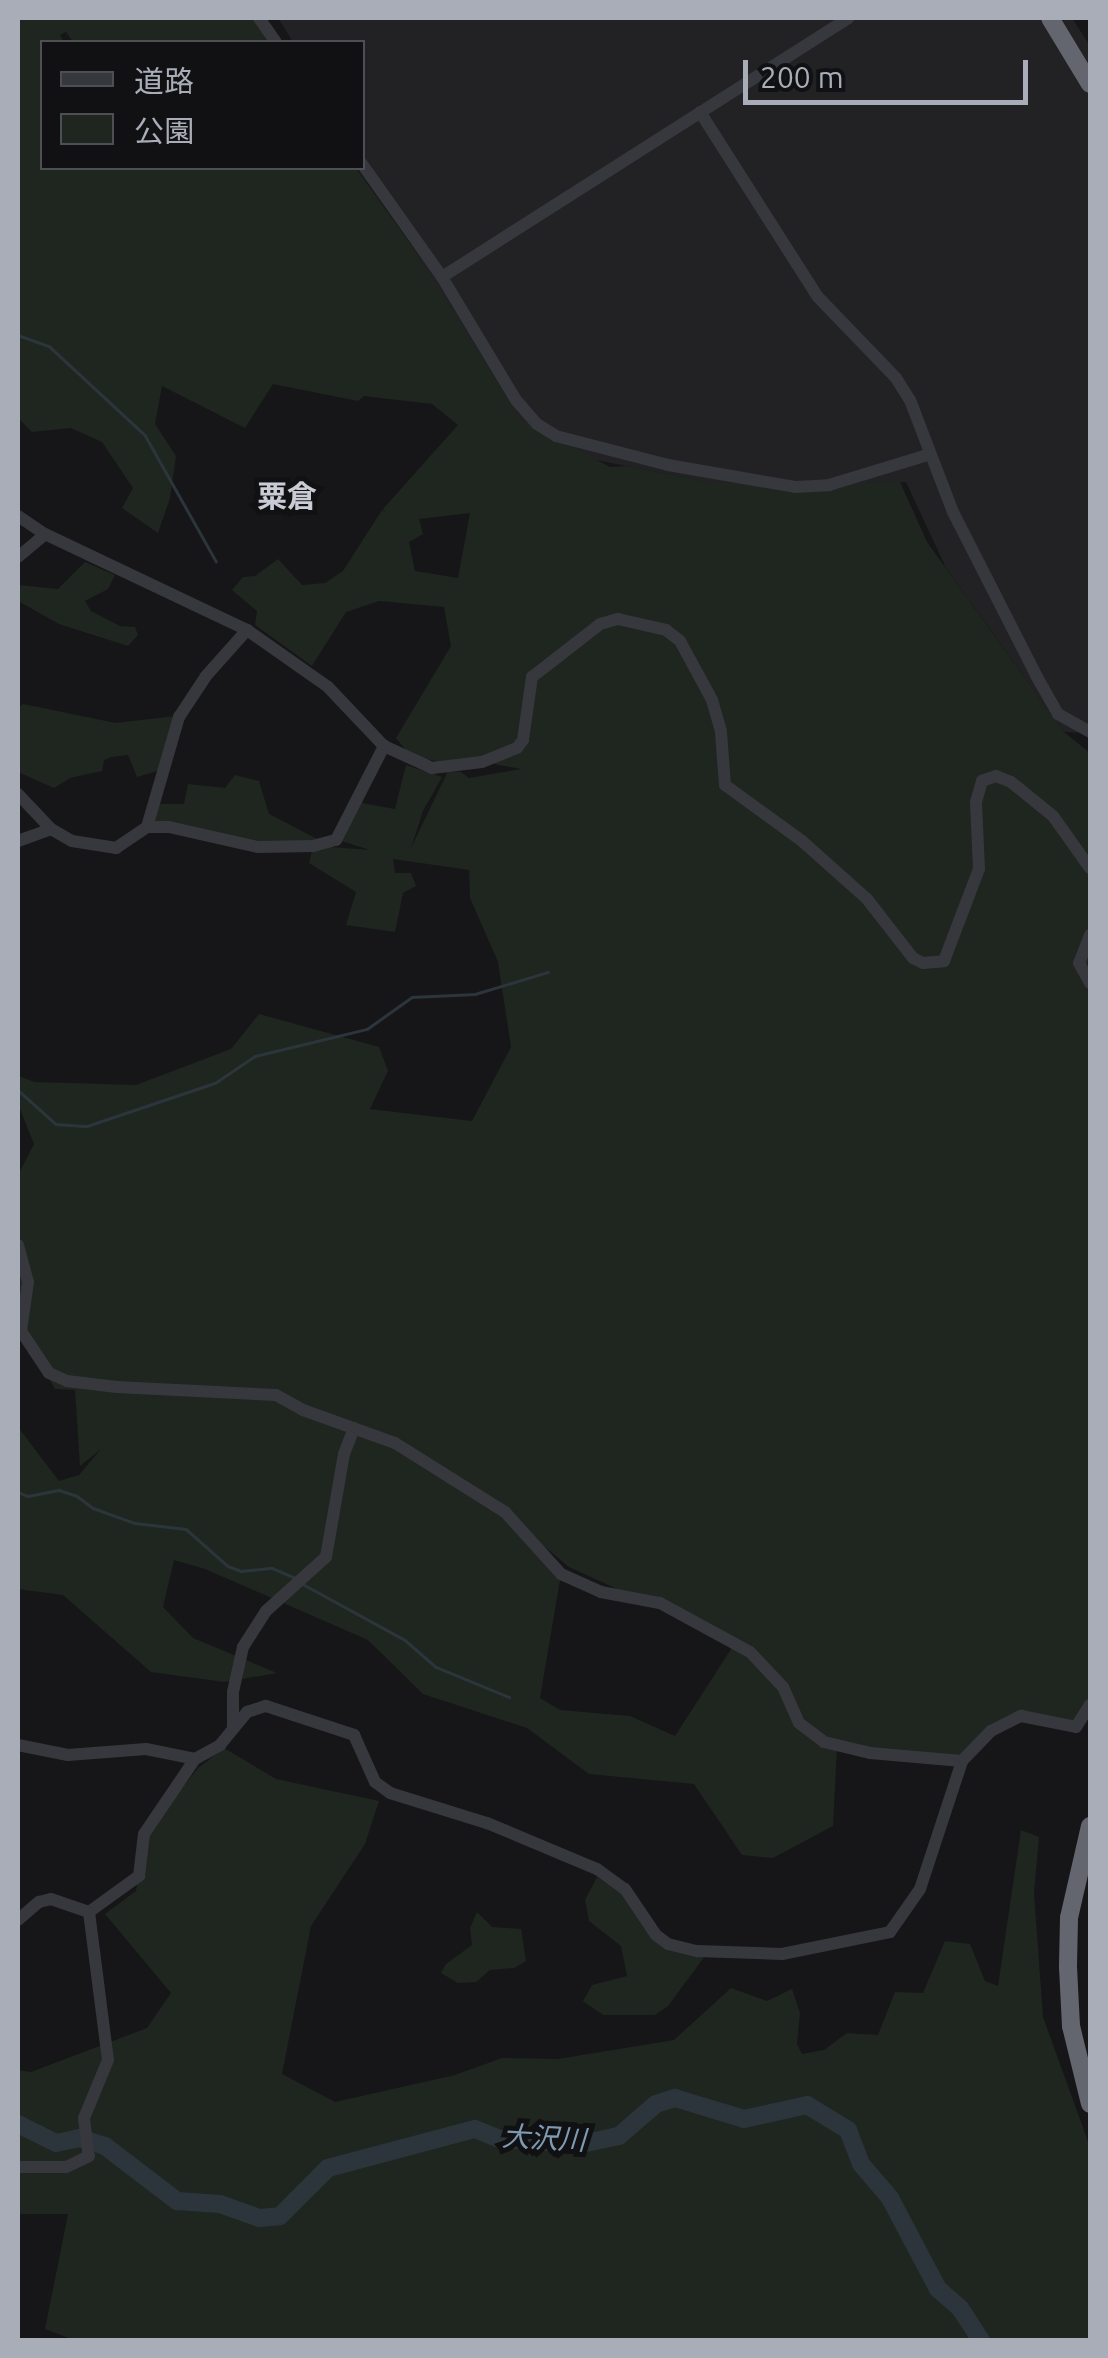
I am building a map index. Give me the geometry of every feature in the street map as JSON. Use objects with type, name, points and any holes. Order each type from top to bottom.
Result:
[{"type":"highway","points":[[1050,18],[1090,84]]},
{"type":"highway","points":[[1090,1826],[1069,1918],[1068,1968],[1071,2026],[1090,2104]]},
{"type":"street","points":[[259,18],[275,40]]},
{"type":"street","points":[[442,278],[848,18]]},
{"type":"street","points":[[700,112],[818,297],[896,378],[910,400],[952,512],[1058,714],[1090,732]]},
{"type":"street","points":[[365,168],[442,278],[516,400],[537,424],[556,436],[668,466],[762,485],[796,487],[830,485],[928,455]]},
{"type":"street","points":[[18,516],[45,534],[247,630],[328,687],[384,746],[407,760],[446,768],[508,755],[517,748],[523,740],[532,678],[600,624],[618,618],[666,630],[680,641],[712,700],[722,732],[725,786],[802,842],[867,899],[913,958],[923,963],[944,961],[962,923],[979,869],[978,788],[989,777],[1011,782],[1053,816],[1090,868]]},
{"type":"street","points":[[18,557],[45,534]]},
{"type":"street","points":[[147,827],[179,717],[206,676],[247,630]]},
{"type":"street","points":[[18,794],[51,828],[72,841],[116,848],[147,827],[181,829],[258,848],[313,846],[336,840],[384,746]]},
{"type":"street","points":[[18,841],[51,828]]},
{"type":"street","points":[[1090,936],[1079,964],[1090,983]]},
{"type":"street","points":[[18,1244],[28,1282],[21,1331],[49,1372],[67,1381],[117,1387],[276,1395],[411,1452],[504,1512],[561,1574],[601,1592],[660,1603],[750,1652],[784,1687],[799,1724],[824,1742],[886,1755],[962,1761]]},
{"type":"street","points":[[233,1728],[235,1670],[243,1648],[266,1612],[326,1558],[344,1454],[354,1428]]},
{"type":"street","points":[[90,1912],[139,1876],[144,1834],[195,1759],[220,1746],[247,1712],[266,1706],[354,1736],[375,1782],[390,1793],[487,1823],[617,1882],[638,1903],[656,1936],[680,1948],[782,1954],[824,1948],[890,1932],[920,1889],[962,1761],[991,1731],[1020,1716],[1076,1727],[1090,1705]]},
{"type":"street","points":[[18,1745],[68,1755],[146,1750],[195,1759]]},
{"type":"street","points":[[18,1920],[40,1902],[51,1899],[90,1912]]},
{"type":"street","points":[[18,2167],[66,2167],[89,2156],[84,2118],[108,2060],[90,1912]]},
{"type":"shaded area","points":[[278,18],[1072,18],[1090,46],[1090,733],[1064,732],[946,568],[906,482],[764,493],[530,447],[365,164],[365,40],[292,40]]},
{"type":"green space","points":[[18,18],[261,18],[274,40],[72,40],[66,32],[60,35],[63,40],[40,40],[40,170],[357,170],[412,246],[521,420],[610,467],[627,466],[714,483],[900,482],[927,542],[1064,732],[1090,753],[1090,1709],[1076,1727],[1027,1717],[991,1731],[960,1767],[837,1747],[833,1826],[773,1858],[742,1855],[694,1784],[589,1774],[527,1728],[423,1694],[368,1640],[205,1569],[174,1560],[163,1607],[193,1638],[277,1673],[224,1682],[151,1672],[63,1595],[18,1589],[18,1427],[59,1481],[79,1475],[101,1449],[80,1466],[75,1390],[55,1389],[18,1332],[18,1175],[34,1144],[18,1104],[18,1076],[35,1082],[136,1085],[231,1049],[259,1014],[379,1047],[388,1071],[370,1109],[472,1121],[511,1047],[498,962],[470,898],[469,870],[393,859],[395,873],[411,873],[416,886],[403,893],[395,932],[346,925],[356,892],[309,863],[313,847],[265,847],[148,826],[151,804],[184,804],[188,784],[225,788],[235,775],[259,781],[269,814],[325,843],[318,846],[370,850],[335,839],[357,802],[395,809],[406,765],[442,777],[423,811],[411,848],[448,771],[461,772],[469,778],[521,769],[473,760],[444,763],[410,755],[396,738],[451,646],[444,607],[379,601],[346,612],[312,666],[255,625],[257,611],[232,590],[243,577],[255,576],[278,559],[302,585],[325,583],[343,571],[382,510],[385,512],[383,509],[458,425],[432,404],[364,396],[358,401],[273,384],[245,428],[162,386],[155,424],[176,456],[170,498],[158,533],[122,508],[133,488],[102,442],[71,428],[32,432],[18,418]],"holes":[[[470,513],[458,578],[415,571],[409,542],[423,534],[419,519]],[[528,1533],[569,1567],[735,1643],[675,1736],[630,1716],[560,1710],[540,1698],[561,1574]]]},
{"type":"green space","points":[[85,562],[115,575],[108,589],[85,601],[91,611],[120,626],[135,627],[138,635],[128,646],[59,624],[18,601],[18,585],[58,589]]},
{"type":"green space","points":[[23,704],[116,723],[175,716],[161,770],[137,777],[128,755],[112,757],[104,760],[102,771],[70,778],[54,788],[18,772],[18,709]]},
{"type":"green space","points":[[224,1748],[276,1779],[379,1801],[365,1844],[311,1926],[282,2074],[335,2102],[455,2075],[502,2058],[558,2059],[674,2040],[731,1988],[767,2001],[792,1989],[800,2013],[797,2044],[802,2054],[824,2050],[847,2033],[878,2035],[895,1992],[923,1993],[945,1941],[970,1944],[985,1981],[998,1986],[1021,1830],[1039,1837],[1034,1893],[1043,2017],[1090,2147],[1090,2340],[74,2340],[45,2329],[68,2214],[18,2214],[18,2070],[31,2072],[147,2028],[171,1993],[105,1914],[136,1891],[144,1837],[198,1768]]},
{"type":"green space","points":[[597,1877],[626,1896],[656,1935],[705,1956],[668,2006],[655,2015],[603,2015],[583,2001],[592,1985],[627,1976],[621,1946],[589,1921],[585,1900]]},
{"type":"green space","points":[[477,1912],[492,1927],[521,1929],[526,1961],[514,1968],[490,1970],[476,1982],[458,1983],[441,1973],[446,1964],[472,1945],[470,1928]]},
{"type":"waterway","points":[[18,335],[49,346],[145,435],[216,561]]},
{"type":"waterway","points":[[18,1090],[56,1124],[87,1126],[215,1083],[255,1056],[367,1029],[412,997],[475,994],[548,972]]},
{"type":"waterway","points":[[18,1492],[28,1496],[59,1490],[135,1523],[186,1529],[228,1566],[241,1571],[272,1568],[296,1578]]},
{"type":"waterway","points":[[301,1583],[405,1640],[436,1667],[509,1697]]},
{"type":"waterway","name":"大沢川","points":[[18,2124],[56,2143],[79,2138],[105,2146],[177,2201],[220,2204],[259,2218],[280,2216],[328,2168],[475,2129],[500,2139],[581,2144],[619,2136],[656,2104],[675,2098],[744,2119],[807,2105],[848,2130],[861,2164],[890,2198],[938,2289],[960,2308],[981,2340]]},
{"type":"district","name":"粟倉","points":[[287,496]]}]
